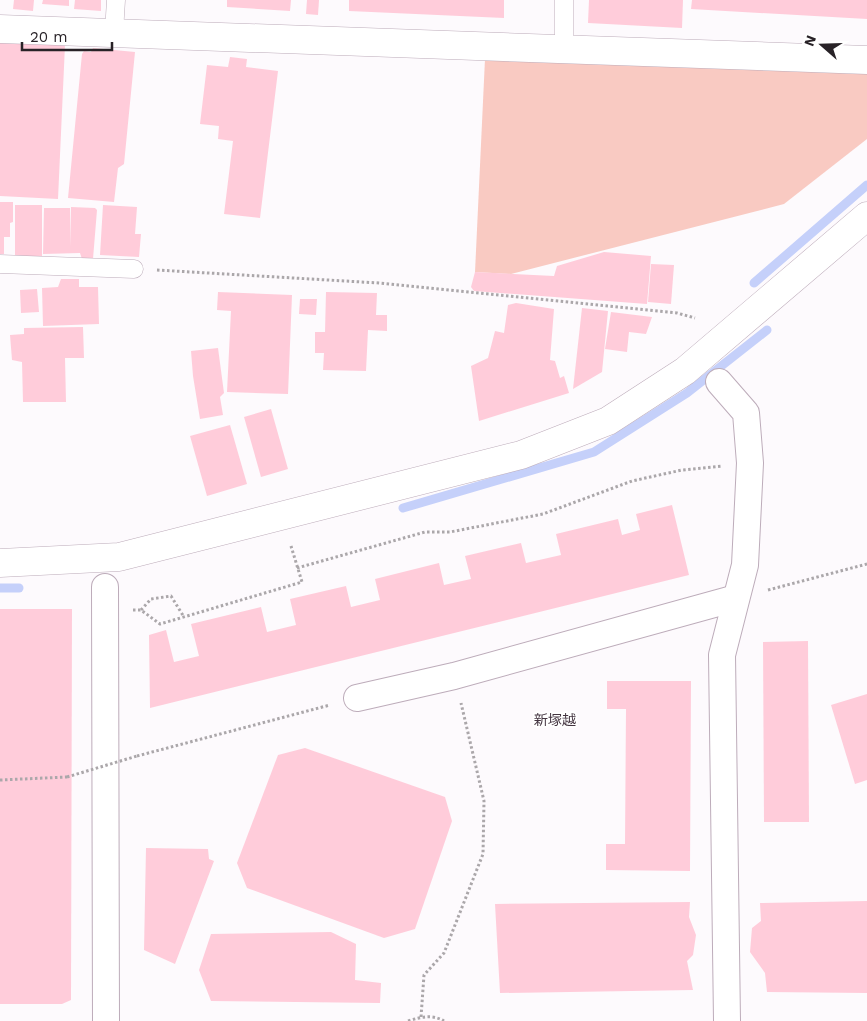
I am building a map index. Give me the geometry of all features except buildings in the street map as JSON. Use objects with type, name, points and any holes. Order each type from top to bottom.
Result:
[{"type":"street","points":[[0,28],[867,60]]},
{"type":"street","points":[[0,563],[119,557],[522,455],[608,421],[685,371],[867,216]]},
{"type":"street","points":[[719,382],[746,413],[750,463],[745,565],[722,655],[727,1021]]},
{"type":"street","points":[[357,698],[454,676],[736,598]]},
{"type":"street","points":[[105,599],[106,1021]]},
{"type":"lane","points":[[114,32],[116,0]]},
{"type":"lane","points":[[564,0],[564,48]]},
{"type":"lane","points":[[0,264],[134,269]]},
{"type":"path","points":[[134,269],[379,283],[677,313],[695,318]]},
{"type":"path","points":[[297,568],[425,532],[450,532],[543,514],[632,481],[682,470],[750,463]]},
{"type":"path","points":[[105,599],[141,610],[160,624],[185,617],[302,582],[291,546]]},
{"type":"path","points":[[736,598],[867,564]]},
{"type":"path","points":[[141,610],[151,598],[171,596],[185,617]]},
{"type":"path","points":[[421,1017],[424,976],[444,953],[483,854],[484,801],[454,676]]},
{"type":"path","points":[[0,780],[67,777],[137,756],[357,698]]},
{"type":"path","points":[[408,1021],[421,1017],[437,1017],[444,1021]]},
{"type":"shaded area","points":[[485,59],[867,74],[867,139],[784,204],[511,274],[475,272]]},
{"type":"waterway","points":[[754,283],[867,185]]},
{"type":"waterway","points":[[403,508],[594,452],[687,393],[767,330]]},
{"type":"waterway","points":[[0,588],[19,588]]},
{"type":"district","name":"新塚越","points":[[555,720]]}]
